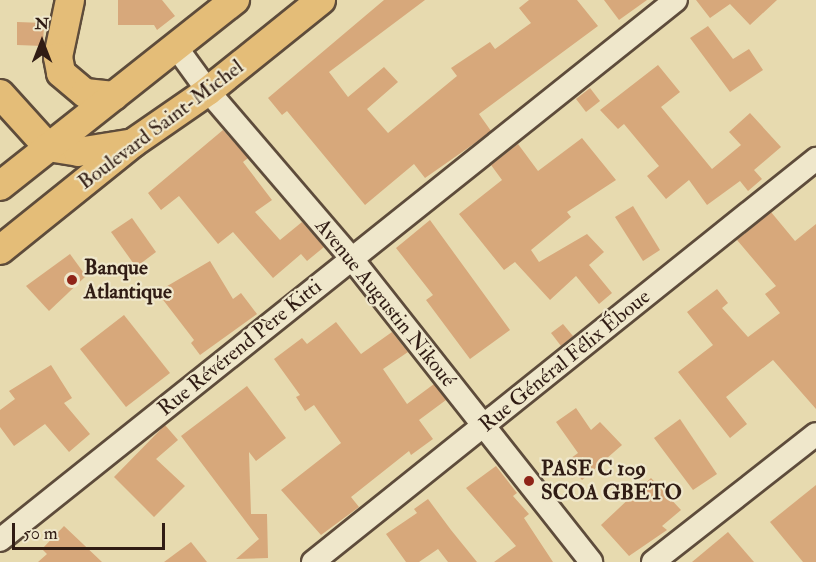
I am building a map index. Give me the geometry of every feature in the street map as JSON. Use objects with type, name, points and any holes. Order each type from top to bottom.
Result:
[{"type":"main road","points":[[70,0],[58,57],[61,73],[85,93],[114,96]]},
{"type":"main road","points":[[0,186],[235,0]]},
{"type":"main road","name":"Boulevard Saint-Michel","points":[[0,250],[133,143],[208,91],[321,0]]},
{"type":"main road","points":[[0,94],[48,147],[78,152],[133,143]]},
{"type":"street","name":"Rue Révérend Père Kitti","points":[[0,540],[676,0]]},
{"type":"street","name":"Avenue Augustin Nikoué","points":[[176,47],[208,91],[352,259],[591,562]]},
{"type":"street","name":"Rue Général Félix Éboue","points":[[313,562],[816,159]]},
{"type":"street","points":[[653,562],[816,434]]},
{"type":"building","points":[[118,0],[162,0],[175,16],[157,30],[154,25],[118,25]]},
{"type":"building","points":[[384,0],[425,0],[329,72],[348,97],[384,67],[398,82],[367,109],[388,133],[457,76],[451,68],[490,42],[495,49],[531,23],[519,8],[529,0],[577,0],[598,26],[479,114],[491,131],[425,178],[414,164],[365,205],[287,111],[282,115],[268,98]]},
{"type":"building","points":[[604,0],[647,0],[619,20]]},
{"type":"building","points":[[696,0],[777,0],[750,25],[730,4],[710,18]]},
{"type":"building","points":[[17,22],[44,23],[43,46],[17,45]]},
{"type":"building","points":[[708,26],[733,59],[749,49],[763,70],[730,92],[690,38]]},
{"type":"building","points":[[658,65],[680,92],[661,107],[712,169],[741,145],[729,132],[750,113],[781,147],[754,170],[762,179],[748,191],[740,181],[707,205],[689,180],[666,199],[647,176],[659,166],[624,124],[618,129],[600,110]]},
{"type":"building","points":[[590,88],[600,101],[586,112],[576,99]]},
{"type":"building","points":[[223,130],[248,158],[243,162],[272,200],[255,212],[280,240],[302,222],[324,247],[307,261],[301,254],[273,278],[233,232],[218,244],[179,196],[161,210],[148,193]]},
{"type":"building","points":[[582,138],[616,180],[567,212],[571,217],[531,250],[539,262],[587,234],[604,252],[589,265],[612,293],[599,304],[576,276],[550,300],[515,262],[504,270],[459,214],[502,180],[491,165],[518,144],[538,171]]},
{"type":"building","points":[[633,206],[660,250],[643,261],[615,217]]},
{"type":"building","points":[[771,212],[795,241],[816,224],[816,409],[773,360],[726,397],[747,424],[730,438],[678,372],[713,345],[687,312],[717,289],[728,303],[722,308],[748,337],[780,313],[765,294],[776,286],[737,240]]},
{"type":"building","points":[[132,218],[156,252],[136,267],[111,232]]},
{"type":"building","points":[[430,220],[510,330],[470,359],[426,300],[433,295],[396,248]]},
{"type":"building","points":[[70,254],[86,276],[49,311],[26,286]]},
{"type":"building","points":[[210,261],[233,299],[241,293],[257,314],[200,355],[191,343],[194,340],[157,292]]},
{"type":"building","points":[[124,315],[170,373],[126,407],[80,349]]},
{"type":"building","points":[[336,322],[361,354],[392,332],[408,352],[383,369],[407,404],[434,384],[446,400],[419,420],[433,439],[411,455],[409,451],[351,497],[359,507],[321,535],[281,490],[341,443],[314,405],[305,411],[296,397],[300,395],[274,359],[302,338],[307,344]]},
{"type":"building","points":[[563,324],[573,336],[561,346],[551,333]]},
{"type":"building","points":[[51,365],[72,398],[64,403],[90,434],[69,452],[45,424],[14,446],[0,427],[0,410],[15,399],[9,391]]},
{"type":"building","points":[[247,386],[286,438],[256,461],[249,452],[251,514],[267,514],[268,558],[236,559],[259,539],[181,436]]},
{"type":"building","points":[[576,408],[591,430],[600,422],[622,445],[582,480],[567,461],[578,453],[556,422]]},
{"type":"building","points":[[680,419],[717,474],[693,490],[654,438]]},
{"type":"building","points":[[165,425],[178,440],[156,459],[185,486],[154,517],[114,477]]},
{"type":"building","points":[[496,466],[517,493],[513,496],[529,514],[524,518],[553,562],[494,562],[516,546],[466,488]]},
{"type":"building","points":[[651,478],[681,510],[662,526],[667,530],[629,556],[601,525]]},
{"type":"building","points":[[816,485],[816,562],[803,562],[770,522]]},
{"type":"building","points":[[428,499],[477,562],[448,562],[438,549],[419,562],[406,562],[386,534],[417,513],[414,509]]},
{"type":"building","points":[[64,526],[102,562],[38,562],[47,554],[42,549]]},
{"type":"building","points":[[728,532],[754,562],[692,562]]},
{"type":"building","points":[[191,542],[207,562],[164,562]]},
{"type":"place","name":"Banque Atlantique","points":[[72,280]]},
{"type":"place","name":"PASE C 109 SCOA GBETO","points":[[529,481]]}]
